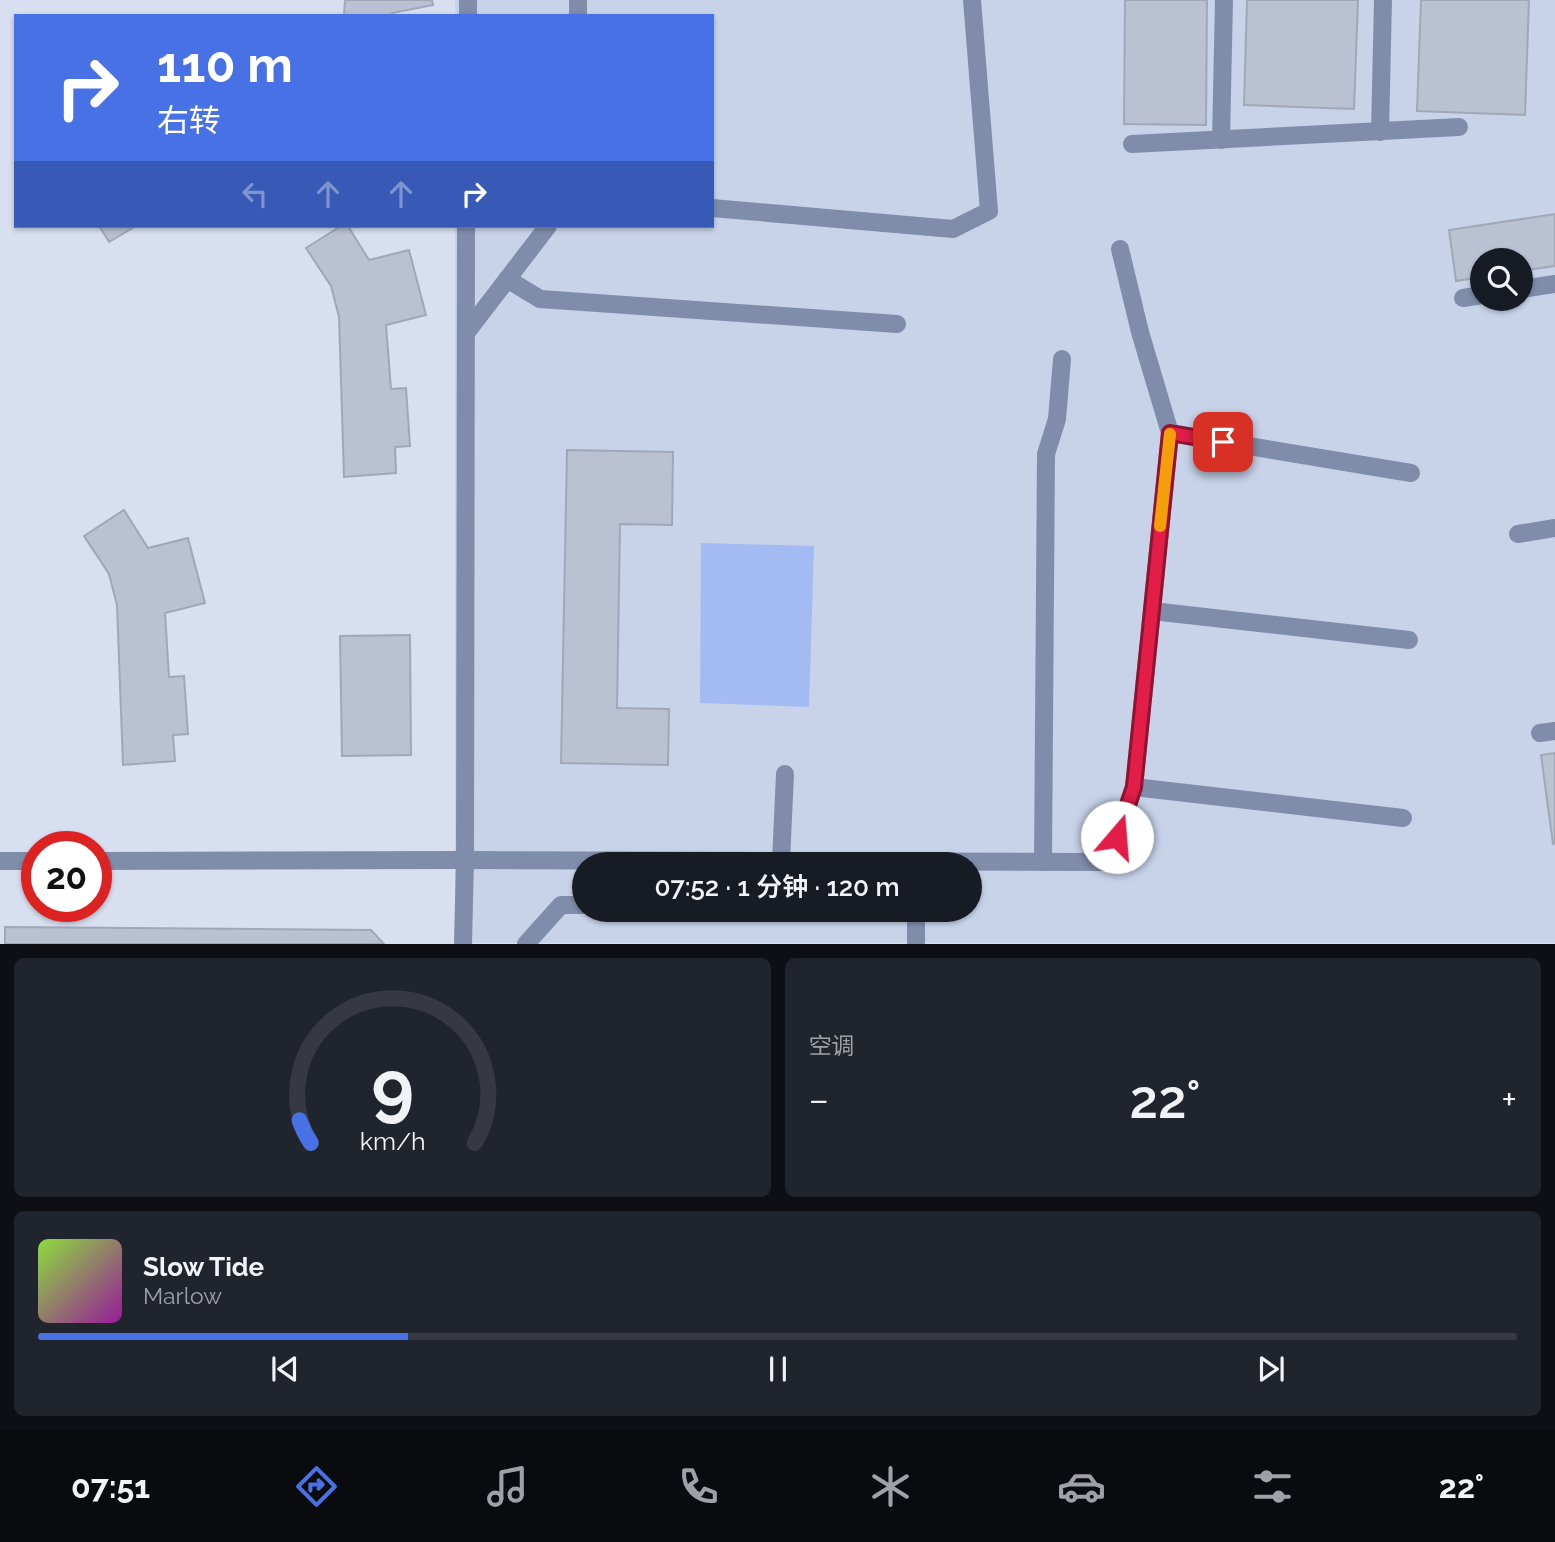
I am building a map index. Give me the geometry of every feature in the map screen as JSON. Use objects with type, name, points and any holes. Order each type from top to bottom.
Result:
[{"type":"street","points":[[714,208],[953,229],[989,211],[972,0]]},
{"type":"street","points":[[1221,140],[1224,0]]},
{"type":"street","points":[[1380,132],[1383,0]]},
{"type":"street","points":[[1132,144],[1459,127]]},
{"type":"street","points":[[463,943],[466,228]]},
{"type":"street","points":[[466,333],[546,228]]},
{"type":"street","points":[[982,862],[1109,862],[1134,787],[1170,433],[1140,332],[1120,249]]},
{"type":"street","points":[[507,279],[540,299],[897,324]]},
{"type":"street","points":[[1533,287],[1555,284]]},
{"type":"street","points":[[1463,298],[1470,297]]},
{"type":"street","points":[[1043,862],[1046,454],[1057,419],[1062,359]]},
{"type":"street","points":[[1170,433],[1410,473]]},
{"type":"street","points":[[1518,534],[1555,528]]},
{"type":"street","points":[[1152,611],[1409,640]]},
{"type":"street","points":[[781,852],[785,774]]},
{"type":"street","points":[[1134,787],[1403,818]]},
{"type":"street","points":[[112,861],[572,860]]},
{"type":"street","points":[[0,861],[21,861]]},
{"type":"street","points":[[526,943],[561,905],[572,905]]},
{"type":"street","points":[[916,922],[916,943]]},
{"type":"shaded area","points":[[455,0],[1555,0],[1555,943],[455,943],[455,228],[714,228],[714,14],[455,14]]},
{"type":"shaded area","points":[[701,543],[814,546],[809,707],[700,703]]},
{"type":"building","points":[[345,0],[432,0],[433,5],[392,14],[344,14]]},
{"type":"building","points":[[1125,0],[1207,0],[1206,125],[1124,124]]},
{"type":"building","points":[[1247,0],[1358,0],[1354,109],[1244,105]]},
{"type":"building","points":[[1421,0],[1529,0],[1525,115],[1417,111]]},
{"type":"building","points":[[1555,214],[1555,266],[1533,269],[1533,248],[1470,248],[1470,279],[1456,281],[1449,230]]},
{"type":"building","points":[[100,228],[133,228],[109,242]]},
{"type":"building","points":[[338,228],[349,228],[369,260],[409,250],[426,315],[386,325],[391,389],[406,388],[410,446],[395,447],[396,473],[344,477],[339,317],[331,286],[306,248]]},
{"type":"building","points":[[567,450],[673,452],[672,525],[620,524],[617,708],[669,709],[668,765],[561,763]]},
{"type":"building","points":[[124,510],[148,548],[188,538],[205,603],[165,613],[169,677],[184,676],[188,734],[173,735],[175,761],[123,765],[117,605],[109,574],[84,536]]},
{"type":"building","points":[[410,635],[411,755],[342,756],[340,636]]},
{"type":"building","points":[[1555,753],[1555,843],[1553,844],[1541,755]]},
{"type":"building","points":[[5,927],[371,930],[384,944],[5,944]]},
{"type":"slow traffic","points":[[1160,526],[1170,434]]},
{"type":"route","points":[[1117,837],[1134,787],[1170,433],[1223,442]]}]
